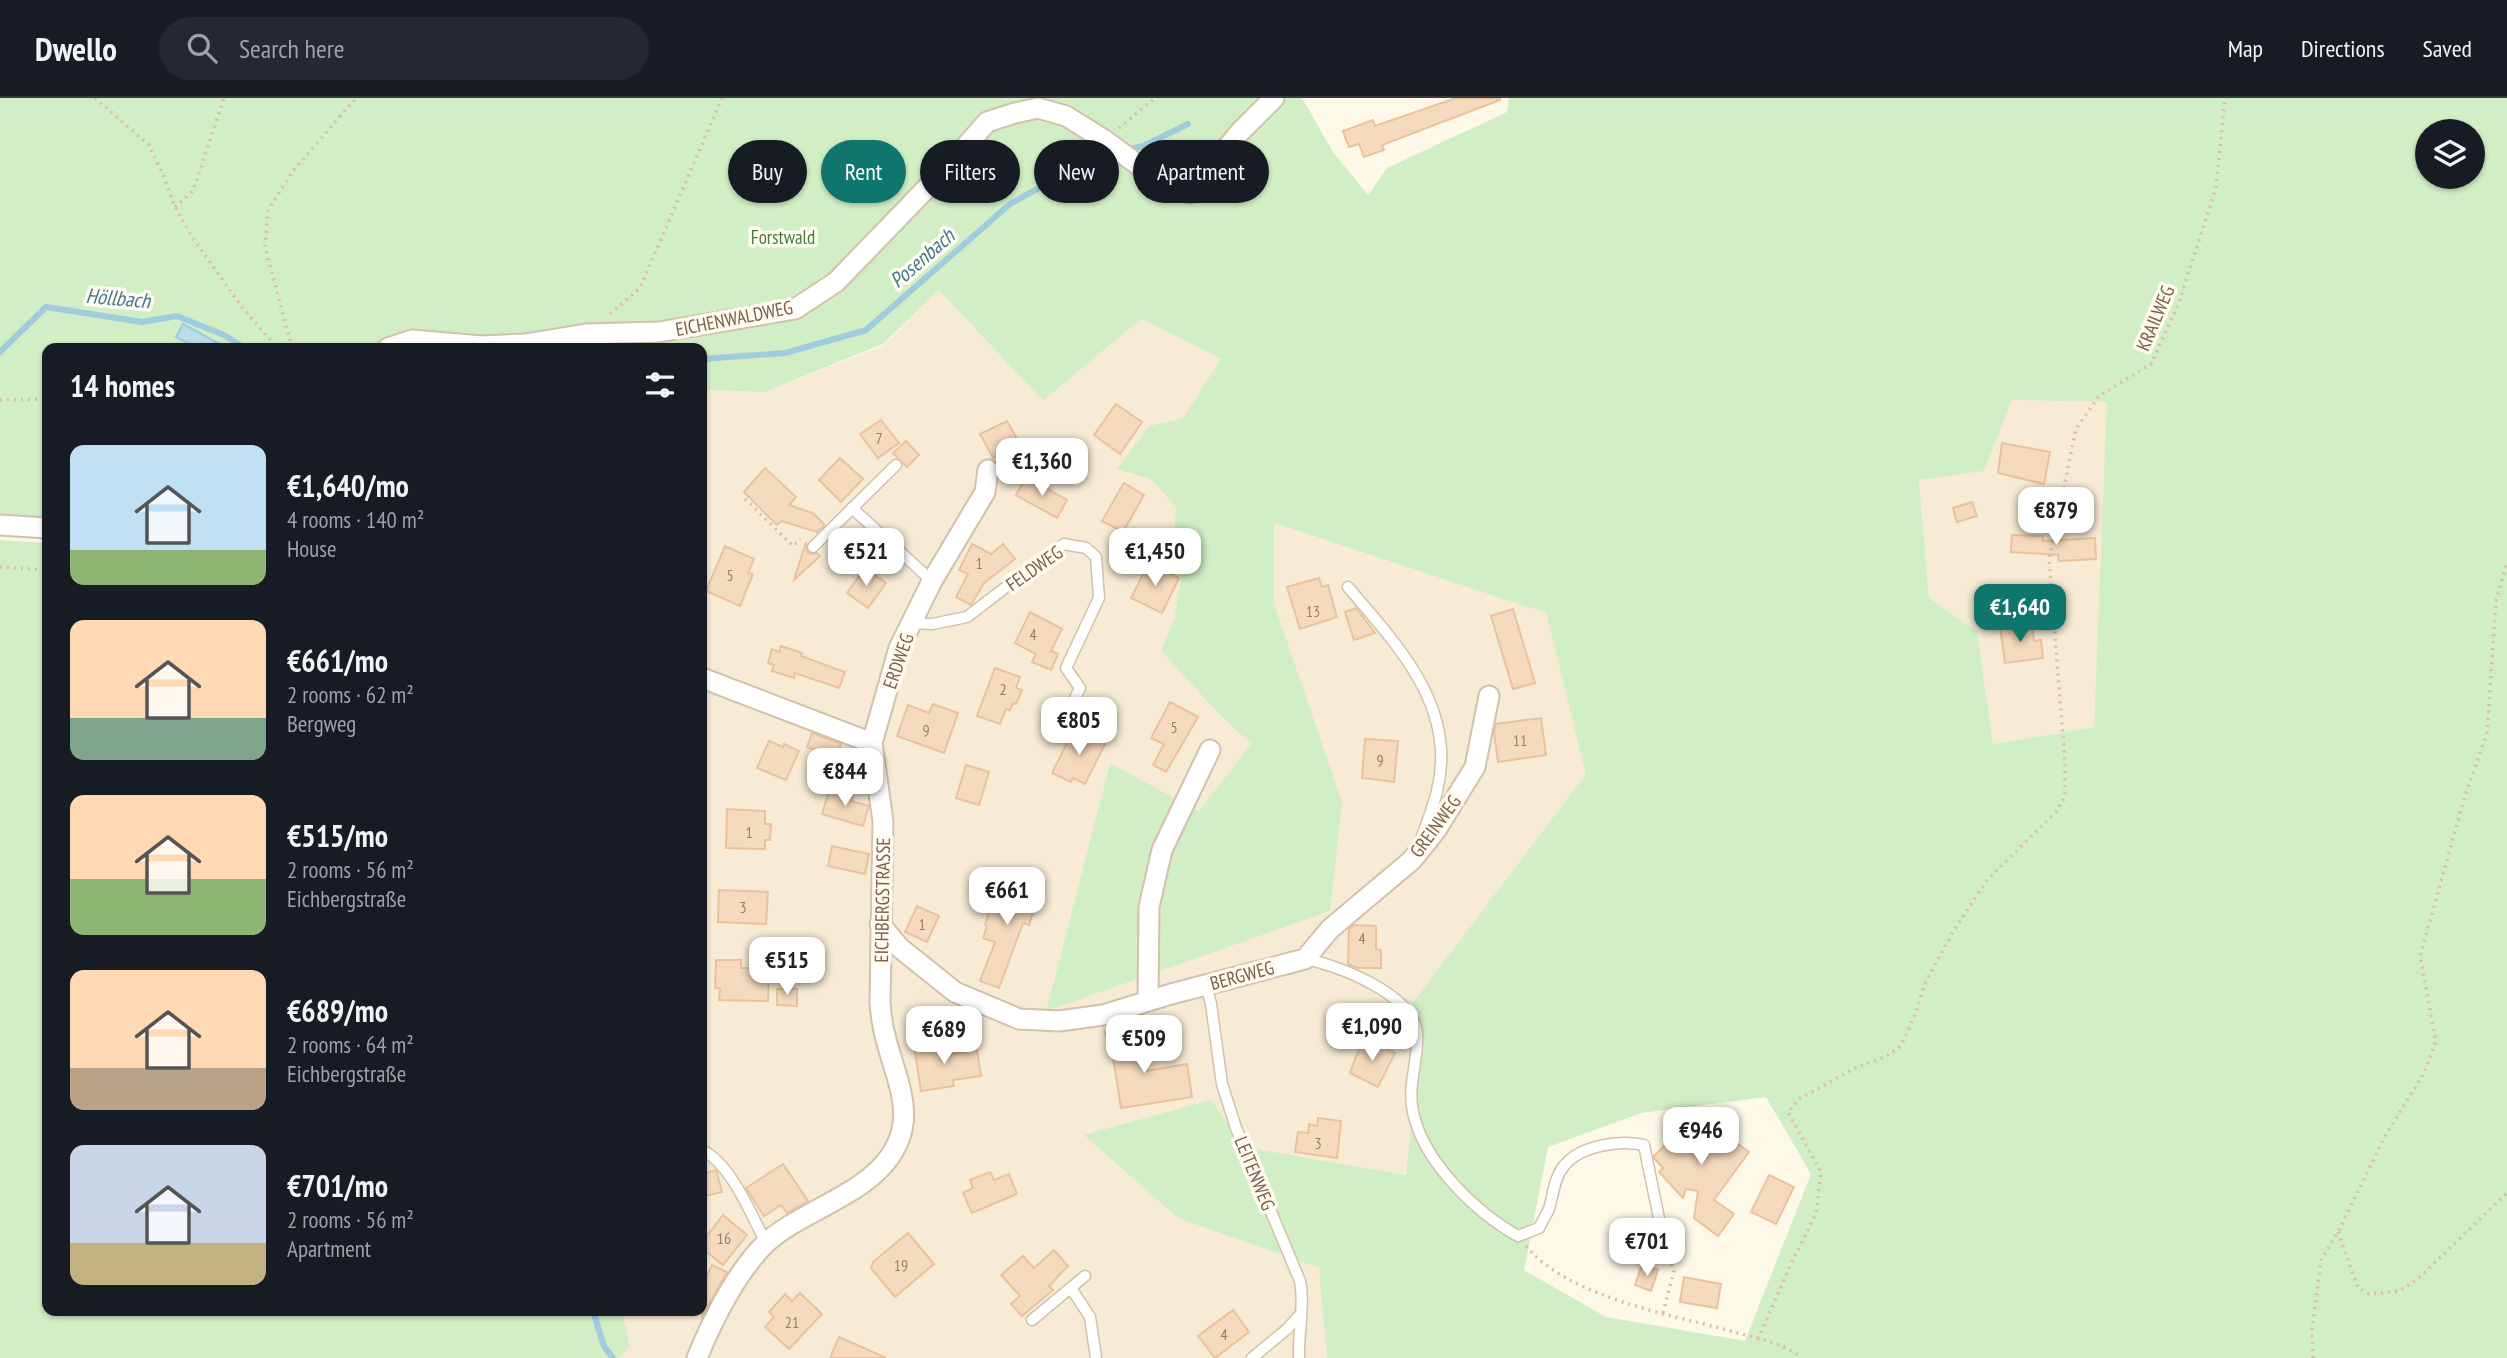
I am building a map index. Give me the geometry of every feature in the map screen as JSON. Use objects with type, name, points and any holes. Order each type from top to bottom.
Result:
[{"type":"street","name":"EICHENWALDWEG","points":[[1119,152],[1164,184],[1189,193],[1240,132],[1274,98]]},
{"type":"street","name":"EICHENWALDWEG","points":[[530,343],[586,334],[659,332],[795,309],[836,282],[987,122],[1038,108],[1066,116],[1103,140]]},
{"type":"street","name":"EICHENWALDWEG","points":[[403,343],[412,340],[460,343]]},
{"type":"street","name":"ERDWEG","points":[[872,743],[899,648],[932,582],[985,492],[988,470]]},
{"type":"street","points":[[0,525],[42,528]]},
{"type":"street","points":[[707,680],[872,743]]},
{"type":"street","name":"GREINWEG","points":[[1305,959],[1330,929],[1416,855],[1436,830],[1475,767],[1489,696]]},
{"type":"street","name":"EICHBERGSTRASSE","points":[[697,1358],[723,1304],[766,1243],[844,1195],[881,1166],[899,1143],[904,1107],[884,1033],[880,1003],[883,821],[872,743]]},
{"type":"street","points":[[1148,1001],[1149,907],[1159,862],[1162,850],[1210,750]]},
{"type":"street","name":"BERGWEG","points":[[880,923],[900,948],[955,992],[1019,1019],[1059,1021],[1103,1015],[1305,959]]},
{"type":"lane","points":[[813,547],[895,465]]},
{"type":"lane","points":[[852,508],[932,582]]},
{"type":"lane","name":"FELDWEG","points":[[911,623],[932,624],[967,617],[1064,544],[1086,548],[1096,557],[1099,598],[1066,668],[1080,688],[1058,733]]},
{"type":"lane","points":[[1348,587],[1414,668],[1436,722],[1440,740],[1439,777],[1416,855]]},
{"type":"lane","points":[[1305,959],[1325,963],[1357,976],[1400,1003],[1413,1019],[1417,1032],[1410,1095],[1413,1115],[1422,1137],[1452,1182],[1500,1226],[1518,1236],[1539,1228],[1563,1167],[1575,1157],[1602,1146],[1629,1142],[1644,1145],[1662,1233]]},
{"type":"lane","name":"LEITENWEG","points":[[1206,985],[1222,1084],[1236,1128],[1300,1281],[1303,1295],[1299,1358]]},
{"type":"lane","points":[[707,1152],[714,1156],[736,1186],[766,1243]]},
{"type":"lane","points":[[1032,1320],[1085,1276]]},
{"type":"lane","points":[[1071,1288],[1090,1317],[1097,1358]]},
{"type":"lane","points":[[1252,1358],[1300,1315]]},
{"type":"path","points":[[95,98],[149,145],[175,207],[192,237],[244,310],[274,343]]},
{"type":"path","points":[[175,207],[193,191],[225,98]]},
{"type":"path","points":[[291,343],[265,247],[268,210],[293,171],[356,98]]},
{"type":"path","points":[[586,334],[640,288],[722,98]]},
{"type":"path","points":[[1113,140],[1155,98]]},
{"type":"path","name":"KRAILWEG","points":[[1758,1339],[1816,1214],[1821,1172],[1788,1112],[1799,1099],[1857,1067],[1885,1057],[1901,1046],[1915,1015],[1925,982],[1987,880],[2056,812],[2065,797],[2049,559],[2076,429],[2099,396],[2151,364],[2173,317],[2216,188],[2225,98]]},
{"type":"path","points":[[0,400],[42,398]]},
{"type":"path","points":[[745,499],[793,546]]},
{"type":"path","points":[[2313,1358],[2312,1330],[2321,1260],[2338,1232],[2384,1138],[2424,1073],[2436,1041],[2420,956],[2465,796],[2487,733],[2496,601],[2507,561]]},
{"type":"path","points":[[0,567],[42,570]]},
{"type":"path","points":[[2338,1232],[2358,1288],[2369,1294],[2399,1291],[2419,1278],[2507,1192]]},
{"type":"path","points":[[1662,1233],[1674,1271],[1663,1313]]},
{"type":"path","points":[[1518,1236],[1538,1261],[1593,1292],[1758,1339],[1792,1350],[1801,1358]]},
{"type":"shaded area","points":[[939,290],[1043,401],[1141,319],[1221,359],[1183,418],[1149,426],[1151,479],[1176,507],[1174,529],[1183,568],[1174,620],[1161,651],[1217,712],[1252,744],[1199,811],[1110,763],[1046,1010],[1342,802],[1274,603],[1273,523],[1546,613],[1587,774],[1409,1008],[1425,1040],[1415,1092],[1407,1175],[1245,1147],[1178,1218],[1320,1268],[1327,1358],[619,1358],[630,1347],[623,1316],[707,1316],[707,390],[765,392],[883,346]]},
{"type":"shaded area","points":[[2012,400],[2108,402],[2094,727],[1993,744],[1977,631],[1929,598],[1919,479],[1984,471]]},
{"type":"green space","name":"Forstwald","points":[[0,98],[1302,98],[1333,152],[1368,195],[1387,168],[1507,112],[1509,98],[2507,98],[2507,1358],[1327,1358],[1319,1268],[1178,1218],[1084,1135],[1211,1100],[1245,1147],[1406,1175],[1415,1092],[1425,1040],[1409,1008],[1586,774],[1546,613],[1274,523],[1274,603],[1342,802],[1330,911],[1046,1011],[1110,763],[1199,811],[1251,744],[1217,712],[1161,651],[1174,620],[1183,568],[1174,529],[1176,507],[1151,479],[1117,469],[1149,426],[1183,418],[1221,359],[1141,319],[1043,401],[939,290],[883,344],[765,392],[707,390],[707,343],[42,343],[42,519],[0,516]],"holes":[[[2012,400],[2107,402],[2094,727],[1993,744],[1977,631],[1929,598],[1919,480],[1984,471]],[[1766,1097],[1811,1174],[1745,1341],[1606,1317],[1524,1270],[1548,1147],[1641,1113]]]},
{"type":"green space","points":[[0,540],[42,543],[42,1316],[623,1316],[630,1347],[619,1358],[0,1358]]},
{"type":"water","points":[[183,324],[218,343],[187,343],[176,337]]},
{"type":"building","points":[[1456,98],[1500,100],[1382,145],[1384,150],[1364,157],[1359,144],[1349,147],[1343,131],[1373,120],[1375,126]]},
{"type":"building","points":[[1116,404],[1142,422],[1120,454],[1094,435]]},
{"type":"building","points":[[881,420],[899,443],[878,458],[860,434]]},
{"type":"building","points":[[1007,421],[1020,444],[993,458],[980,434]]},
{"type":"building","points":[[906,441],[919,455],[907,467],[893,453]]},
{"type":"building","points":[[2002,443],[2050,452],[2044,484],[1998,473]]},
{"type":"building","points":[[840,458],[863,479],[841,502],[819,480]]},
{"type":"building","points":[[765,468],[796,497],[789,505],[813,513],[825,525],[817,532],[781,521],[777,525],[744,492]]},
{"type":"building","points":[[1026,477],[1067,500],[1057,518],[1016,495]]},
{"type":"building","points":[[1124,483],[1144,495],[1123,532],[1102,521]]},
{"type":"building","points":[[1972,502],[1977,516],[1957,522],[1953,508]]},
{"type":"building","points":[[2012,535],[2043,536],[2043,541],[2095,538],[2096,559],[2059,561],[2058,555],[2011,552]]},
{"type":"building","points":[[806,542],[807,552],[820,556],[794,580]]},
{"type":"building","points":[[972,544],[991,554],[1003,544],[1015,559],[984,583],[971,605],[956,597],[968,574],[959,570]]},
{"type":"building","points":[[725,546],[754,559],[748,573],[753,574],[740,606],[707,591]]},
{"type":"building","points":[[1149,563],[1179,578],[1162,613],[1131,598]]},
{"type":"building","points":[[865,568],[886,583],[868,608],[847,593]]},
{"type":"building","points":[[1319,578],[1322,587],[1328,585],[1337,617],[1300,629],[1287,587]]},
{"type":"building","points":[[1356,608],[1375,633],[1354,640],[1345,612]]},
{"type":"building","points":[[1513,609],[1535,683],[1513,689],[1491,616]]},
{"type":"building","points":[[1030,612],[1062,629],[1051,651],[1058,654],[1051,670],[1032,662],[1036,654],[1015,643]]},
{"type":"building","points":[[2032,623],[2034,641],[2041,640],[2043,658],[2005,663],[2000,627]]},
{"type":"building","points":[[781,646],[845,672],[839,688],[795,673],[794,678],[772,671],[774,665],[768,663],[772,649],[779,652]]},
{"type":"building","points":[[995,668],[1020,677],[1016,688],[1022,690],[1016,704],[1013,703],[1010,710],[1006,709],[1000,724],[977,716]]},
{"type":"building","points":[[1170,702],[1198,717],[1166,772],[1153,765],[1164,744],[1151,738]]},
{"type":"building","points":[[933,704],[958,713],[944,753],[897,736],[908,705],[929,713]]},
{"type":"building","points":[[1541,718],[1546,755],[1498,762],[1494,732],[1496,724]]},
{"type":"building","points":[[1075,727],[1106,742],[1085,784],[1073,778],[1071,782],[1052,773]]},
{"type":"building","points":[[812,733],[841,744],[836,758],[807,747]]},
{"type":"building","points":[[1365,739],[1398,741],[1394,782],[1362,778]]},
{"type":"building","points":[[769,741],[799,751],[786,780],[757,768]]},
{"type":"building","points":[[966,765],[989,772],[979,805],[956,798]]},
{"type":"building","points":[[830,788],[853,795],[851,801],[869,806],[863,826],[822,814]]},
{"type":"building","points":[[727,809],[765,811],[765,824],[771,824],[770,840],[765,840],[765,849],[726,848]]},
{"type":"building","points":[[832,846],[869,854],[865,874],[828,866]]},
{"type":"building","points":[[1011,875],[1036,883],[1029,907],[1034,909],[1029,925],[1023,923],[999,988],[980,981],[995,942],[983,938],[992,902],[1001,905]]},
{"type":"building","points":[[719,890],[768,892],[766,924],[718,922]]},
{"type":"building","points":[[917,906],[939,916],[927,942],[905,932]]},
{"type":"building","points":[[1354,925],[1376,926],[1376,949],[1381,950],[1381,968],[1357,968],[1348,964],[1349,929]]},
{"type":"building","points":[[716,960],[741,960],[741,968],[769,968],[768,1001],[719,1000],[720,988],[715,988]]},
{"type":"building","points":[[777,989],[797,989],[797,1006],[777,1005]]},
{"type":"building","points":[[1125,1025],[1134,1055],[1143,1054],[1146,1071],[1187,1064],[1192,1097],[1121,1108],[1112,1051],[1105,1032]]},
{"type":"building","points":[[1367,1039],[1395,1053],[1378,1087],[1350,1073],[1360,1046],[1363,1048]]},
{"type":"building","points":[[945,1041],[947,1055],[977,1050],[981,1076],[953,1080],[954,1086],[921,1091],[914,1046]]},
{"type":"building","points":[[1688,1108],[1749,1152],[1714,1200],[1734,1214],[1718,1236],[1694,1218],[1698,1191],[1686,1189],[1683,1198],[1659,1172],[1663,1168],[1654,1158],[1679,1132],[1674,1128]]},
{"type":"building","points":[[1318,1118],[1341,1121],[1337,1158],[1295,1152],[1298,1132],[1308,1133],[1309,1124],[1317,1126]]},
{"type":"building","points":[[783,1164],[808,1201],[787,1213],[781,1205],[764,1216],[746,1188]]},
{"type":"building","points":[[716,1170],[722,1192],[707,1196],[707,1173]]},
{"type":"building","points":[[990,1172],[994,1180],[1009,1174],[1017,1194],[972,1213],[963,1193],[973,1188],[970,1180]]},
{"type":"building","points":[[1769,1175],[1794,1187],[1776,1224],[1751,1212]]},
{"type":"building","points":[[723,1215],[747,1235],[723,1265],[707,1252],[707,1236]]},
{"type":"building","points":[[908,1233],[934,1264],[895,1297],[871,1268],[873,1262]]},
{"type":"building","points":[[1054,1250],[1068,1266],[1049,1286],[1053,1290],[1022,1316],[1011,1304],[1020,1296],[1001,1275],[1023,1256],[1034,1268]]},
{"type":"building","points":[[712,1265],[727,1272],[707,1308],[707,1276]]},
{"type":"building","points":[[1642,1265],[1658,1270],[1651,1291],[1635,1285]]},
{"type":"building","points":[[1684,1277],[1721,1284],[1717,1308],[1680,1302]]},
{"type":"building","points":[[800,1293],[822,1314],[789,1349],[765,1327],[774,1317],[769,1312],[785,1294],[792,1301]]},
{"type":"building","points":[[1233,1310],[1249,1332],[1215,1358],[1198,1336]]},
{"type":"building","points":[[839,1337],[886,1358],[830,1358]]},
{"type":"waterway","name":"Posenbach","points":[[1126,150],[1143,146],[1188,124]]},
{"type":"waterway","name":"Posenbach","points":[[707,359],[785,353],[866,330],[1010,204],[1034,191]]},
{"type":"waterway","name":"Höllbach","points":[[0,352],[46,307],[142,322],[177,316],[237,343]]},
{"type":"waterway","name":"Höllbach","points":[[595,1316],[604,1346],[613,1358]]}]
